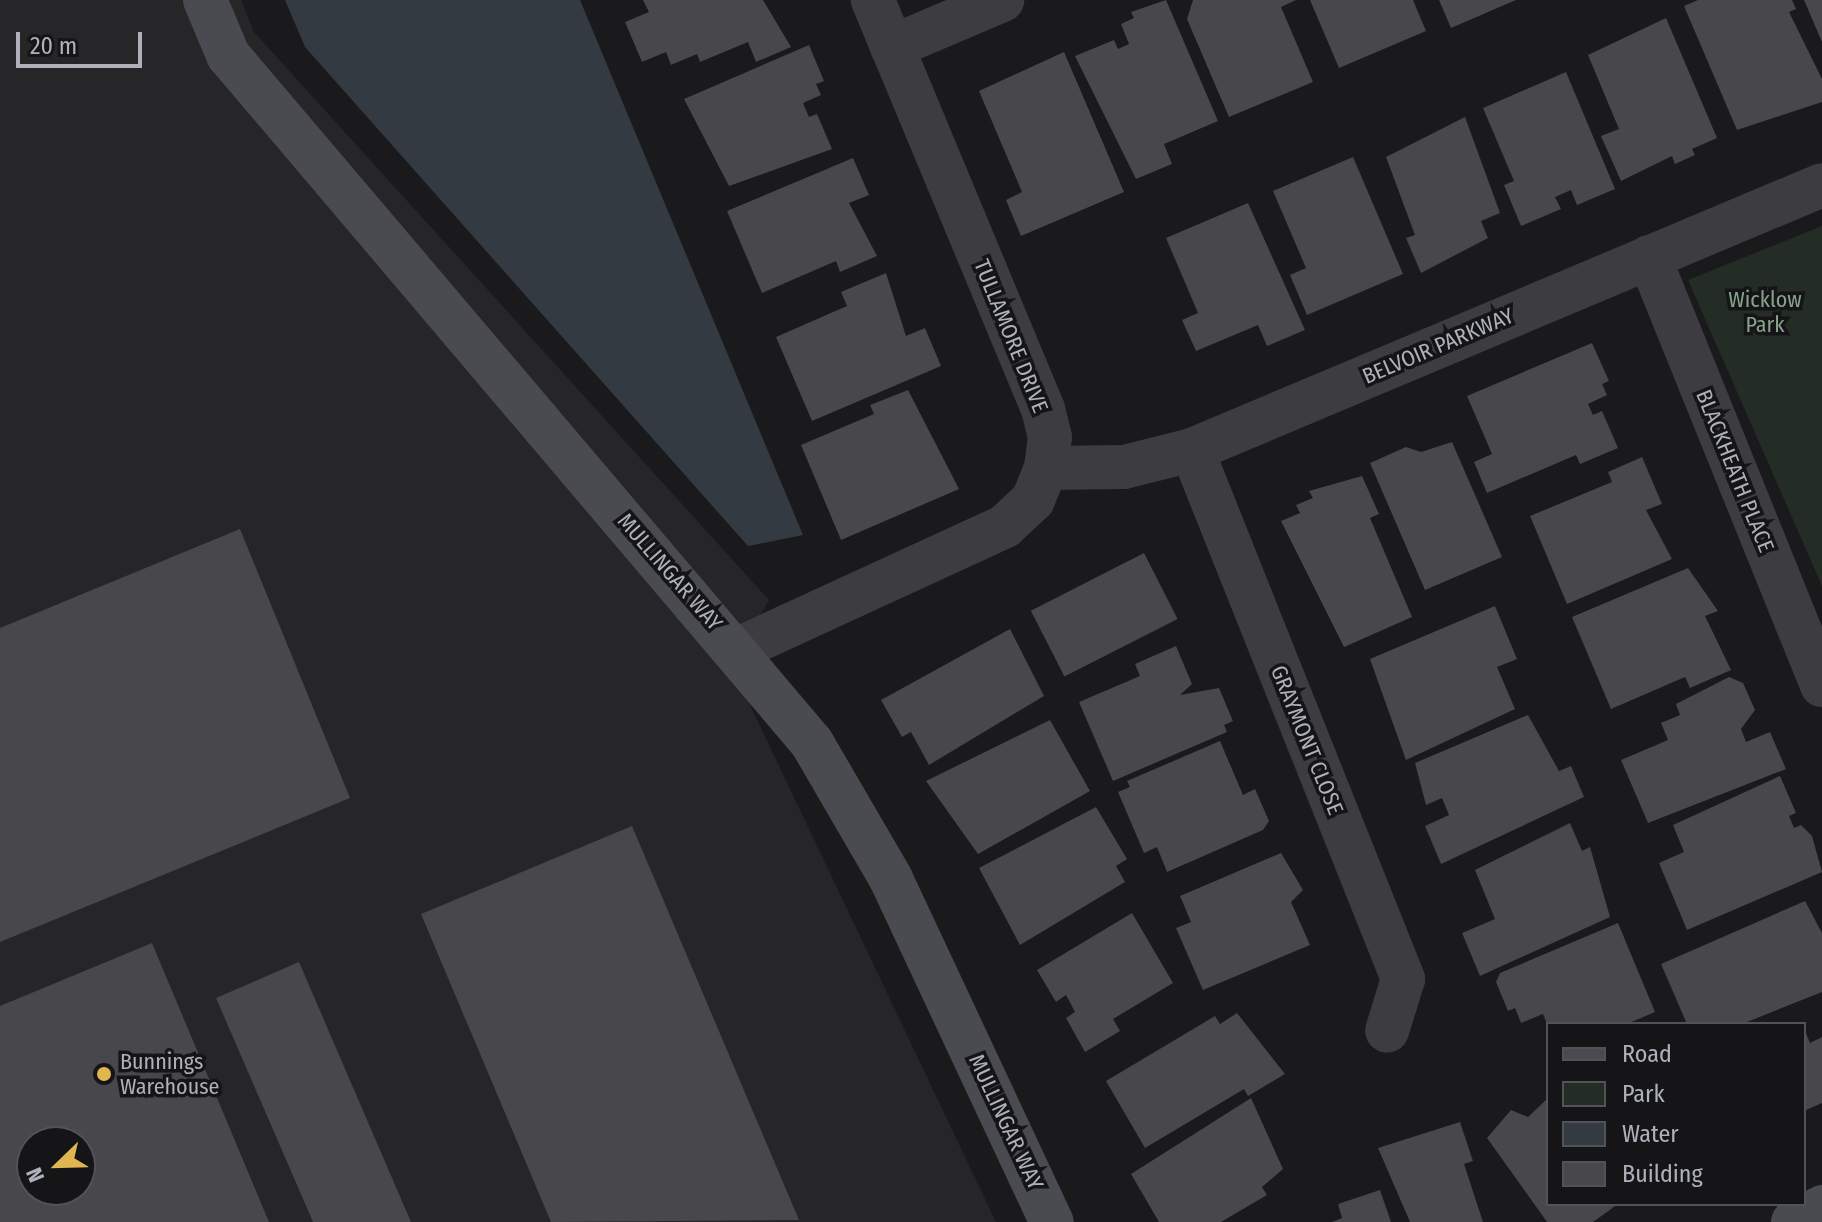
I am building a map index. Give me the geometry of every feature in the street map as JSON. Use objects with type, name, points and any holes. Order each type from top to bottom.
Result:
[{"type":"street","name":"MULLINGAR WAY","points":[[205,0],[228,55],[812,743],[891,879],[1052,1216]]},
{"type":"street","name":"TULLAMORE DRIVE","points":[[736,650],[1005,526],[1033,500],[1046,468],[1050,437],[1043,409],[873,0]]},
{"type":"street","points":[[892,47],[1002,0]]},
{"type":"street","name":"BELVOIR PARKWAY","points":[[1046,468],[1124,467],[1192,450],[1822,185]]},
{"type":"street","name":"BLACKHEATH PLACE","points":[[1649,257],[1822,685]]},
{"type":"street","name":"GRAYMONT CLOSE","points":[[1192,450],[1403,979],[1387,1031]]},
{"type":"street","points":[[1793,1222],[1822,1207]]},
{"type":"shaded area","points":[[0,0],[241,0],[254,32],[769,600],[731,665],[996,1222],[0,1222]]},
{"type":"green space","name":"Wicklow Park","points":[[1822,226],[1822,586],[1688,280]]},
{"type":"water","points":[[285,0],[580,0],[803,535],[748,546],[305,47]]},
{"type":"building","points":[[643,0],[763,0],[791,47],[756,62],[748,42],[700,62],[697,54],[671,65],[666,52],[642,62],[625,22],[649,12]]},
{"type":"building","points":[[1166,0],[1218,121],[1164,144],[1172,164],[1136,179],[1075,56],[1114,40],[1118,49],[1129,44],[1121,24],[1134,18],[1131,12]]},
{"type":"building","points":[[1193,0],[1296,0],[1281,7],[1313,82],[1229,117],[1187,19]]},
{"type":"building","points":[[1310,0],[1413,0],[1426,31],[1339,68]]},
{"type":"building","points":[[1439,0],[1516,0],[1451,28]]},
{"type":"building","points":[[1698,0],[1792,0],[1796,9],[1789,12],[1822,79],[1822,102],[1737,130],[1684,6]]},
{"type":"building","points":[[1804,0],[1822,0],[1822,42]]},
{"type":"building","points":[[1666,18],[1717,138],[1692,149],[1695,155],[1675,164],[1672,156],[1621,181],[1601,136],[1619,129],[1588,55]]},
{"type":"building","points":[[809,45],[824,81],[816,84],[821,95],[803,103],[809,117],[817,114],[832,149],[729,186],[684,99]]},
{"type":"building","points":[[1064,52],[1124,192],[1021,236],[1006,200],[1022,192],[979,91]]},
{"type":"building","points":[[1566,72],[1615,189],[1577,205],[1571,190],[1555,197],[1561,209],[1521,226],[1504,185],[1514,181],[1483,108]]},
{"type":"building","points":[[1465,117],[1500,213],[1481,221],[1488,238],[1421,273],[1406,238],[1415,235],[1386,157]]},
{"type":"building","points":[[1353,157],[1403,274],[1307,315],[1290,275],[1306,268],[1273,191]]},
{"type":"building","points":[[853,158],[869,195],[849,203],[877,256],[840,272],[836,261],[762,293],[727,211]]},
{"type":"building","points":[[1248,203],[1305,330],[1267,346],[1258,325],[1196,351],[1182,320],[1198,313],[1166,238]]},
{"type":"building","points":[[886,273],[906,336],[925,328],[941,366],[812,421],[776,337],[847,306],[841,292]]},
{"type":"building","points":[[1592,343],[1609,381],[1602,384],[1607,395],[1588,404],[1593,415],[1602,411],[1618,448],[1580,464],[1576,455],[1487,493],[1474,462],[1492,454],[1467,396]]},
{"type":"building","points":[[908,390],[959,489],[841,540],[801,445],[874,414],[870,405]]},
{"type":"building","points":[[1452,442],[1502,557],[1425,590],[1370,463],[1406,447],[1421,452]]},
{"type":"building","points":[[1642,457],[1662,504],[1646,510],[1672,559],[1567,604],[1530,516],[1612,482],[1608,472]]},
{"type":"building","points":[[1362,476],[1379,514],[1370,518],[1412,617],[1344,647],[1281,521],[1300,513],[1296,505],[1313,498],[1309,491]]},
{"type":"building","points":[[240,529],[350,798],[0,942],[0,628]]},
{"type":"building","points":[[1144,553],[1178,619],[1064,677],[1031,611]]},
{"type":"building","points":[[1688,568],[1718,611],[1705,616],[1731,670],[1690,688],[1685,677],[1611,709],[1572,617]]},
{"type":"building","points":[[1495,606],[1517,659],[1497,667],[1515,709],[1406,760],[1370,659]]},
{"type":"building","points":[[1010,629],[1044,696],[929,765],[911,732],[902,737],[881,700]]},
{"type":"building","points":[[1176,646],[1192,684],[1180,695],[1219,688],[1233,721],[1224,725],[1227,732],[1113,781],[1079,702],[1140,676],[1135,664]]},
{"type":"building","points":[[1729,677],[1743,683],[1755,710],[1741,729],[1746,742],[1770,732],[1786,769],[1648,823],[1621,760],[1668,740],[1661,723],[1680,715],[1676,704]]},
{"type":"building","points":[[1528,715],[1559,771],[1571,766],[1584,797],[1441,864],[1425,826],[1449,815],[1442,798],[1426,805],[1415,763]]},
{"type":"building","points":[[1050,720],[1090,791],[978,854],[926,781]]},
{"type":"building","points":[[1220,741],[1243,795],[1255,789],[1269,821],[1263,830],[1167,872],[1157,847],[1144,853],[1118,792],[1130,787],[1127,781]]},
{"type":"building","points":[[1780,776],[1796,813],[1789,816],[1794,828],[1801,825],[1812,836],[1822,872],[1687,930],[1659,863],[1684,852],[1673,825]]},
{"type":"building","points":[[1096,807],[1127,859],[1116,866],[1125,882],[1020,945],[979,868]]},
{"type":"building","points":[[1570,823],[1582,851],[1590,847],[1610,917],[1480,976],[1462,933],[1495,919],[1475,870]]},
{"type":"building","points":[[632,826],[799,1220],[551,1222],[421,914]]},
{"type":"building","points":[[1281,853],[1303,890],[1291,902],[1310,945],[1203,990],[1176,928],[1191,922],[1180,896]]},
{"type":"building","points":[[1805,901],[1822,933],[1822,992],[1747,1022],[1686,1022],[1661,964]]},
{"type":"building","points":[[1132,913],[1173,983],[1113,1019],[1120,1031],[1085,1052],[1066,1018],[1075,1012],[1066,995],[1056,1002],[1037,970]]},
{"type":"building","points":[[1618,923],[1655,1012],[1632,1022],[1546,1022],[1543,1014],[1521,1023],[1515,1008],[1508,1011],[1496,982],[1500,973]]},
{"type":"building","name":"Bunnings Warehouse","points":[[152,943],[269,1222],[0,1222],[0,1006]]},
{"type":"building","points":[[299,962],[411,1222],[313,1222],[216,998]]},
{"type":"building","points":[[1237,1013],[1285,1074],[1248,1096],[1244,1089],[1145,1148],[1106,1081],[1215,1016],[1220,1024]]},
{"type":"building","points":[[1806,1033],[1810,1043],[1822,1037],[1822,1103],[1806,1110]]},
{"type":"building","points":[[1251,1098],[1283,1169],[1262,1187],[1267,1195],[1221,1222],[1159,1222],[1131,1174]]},
{"type":"building","points":[[1546,1100],[1546,1206],[1615,1206],[1593,1222],[1547,1222],[1487,1138],[1511,1110],[1528,1117]]},
{"type":"building","points":[[1460,1122],[1473,1161],[1464,1164],[1483,1222],[1410,1222],[1378,1148]]},
{"type":"building","points":[[1380,1190],[1391,1222],[1332,1222],[1342,1218],[1338,1204]]},
{"type":"place","name":"Bunnings Warehouse","points":[[104,1074]]}]
